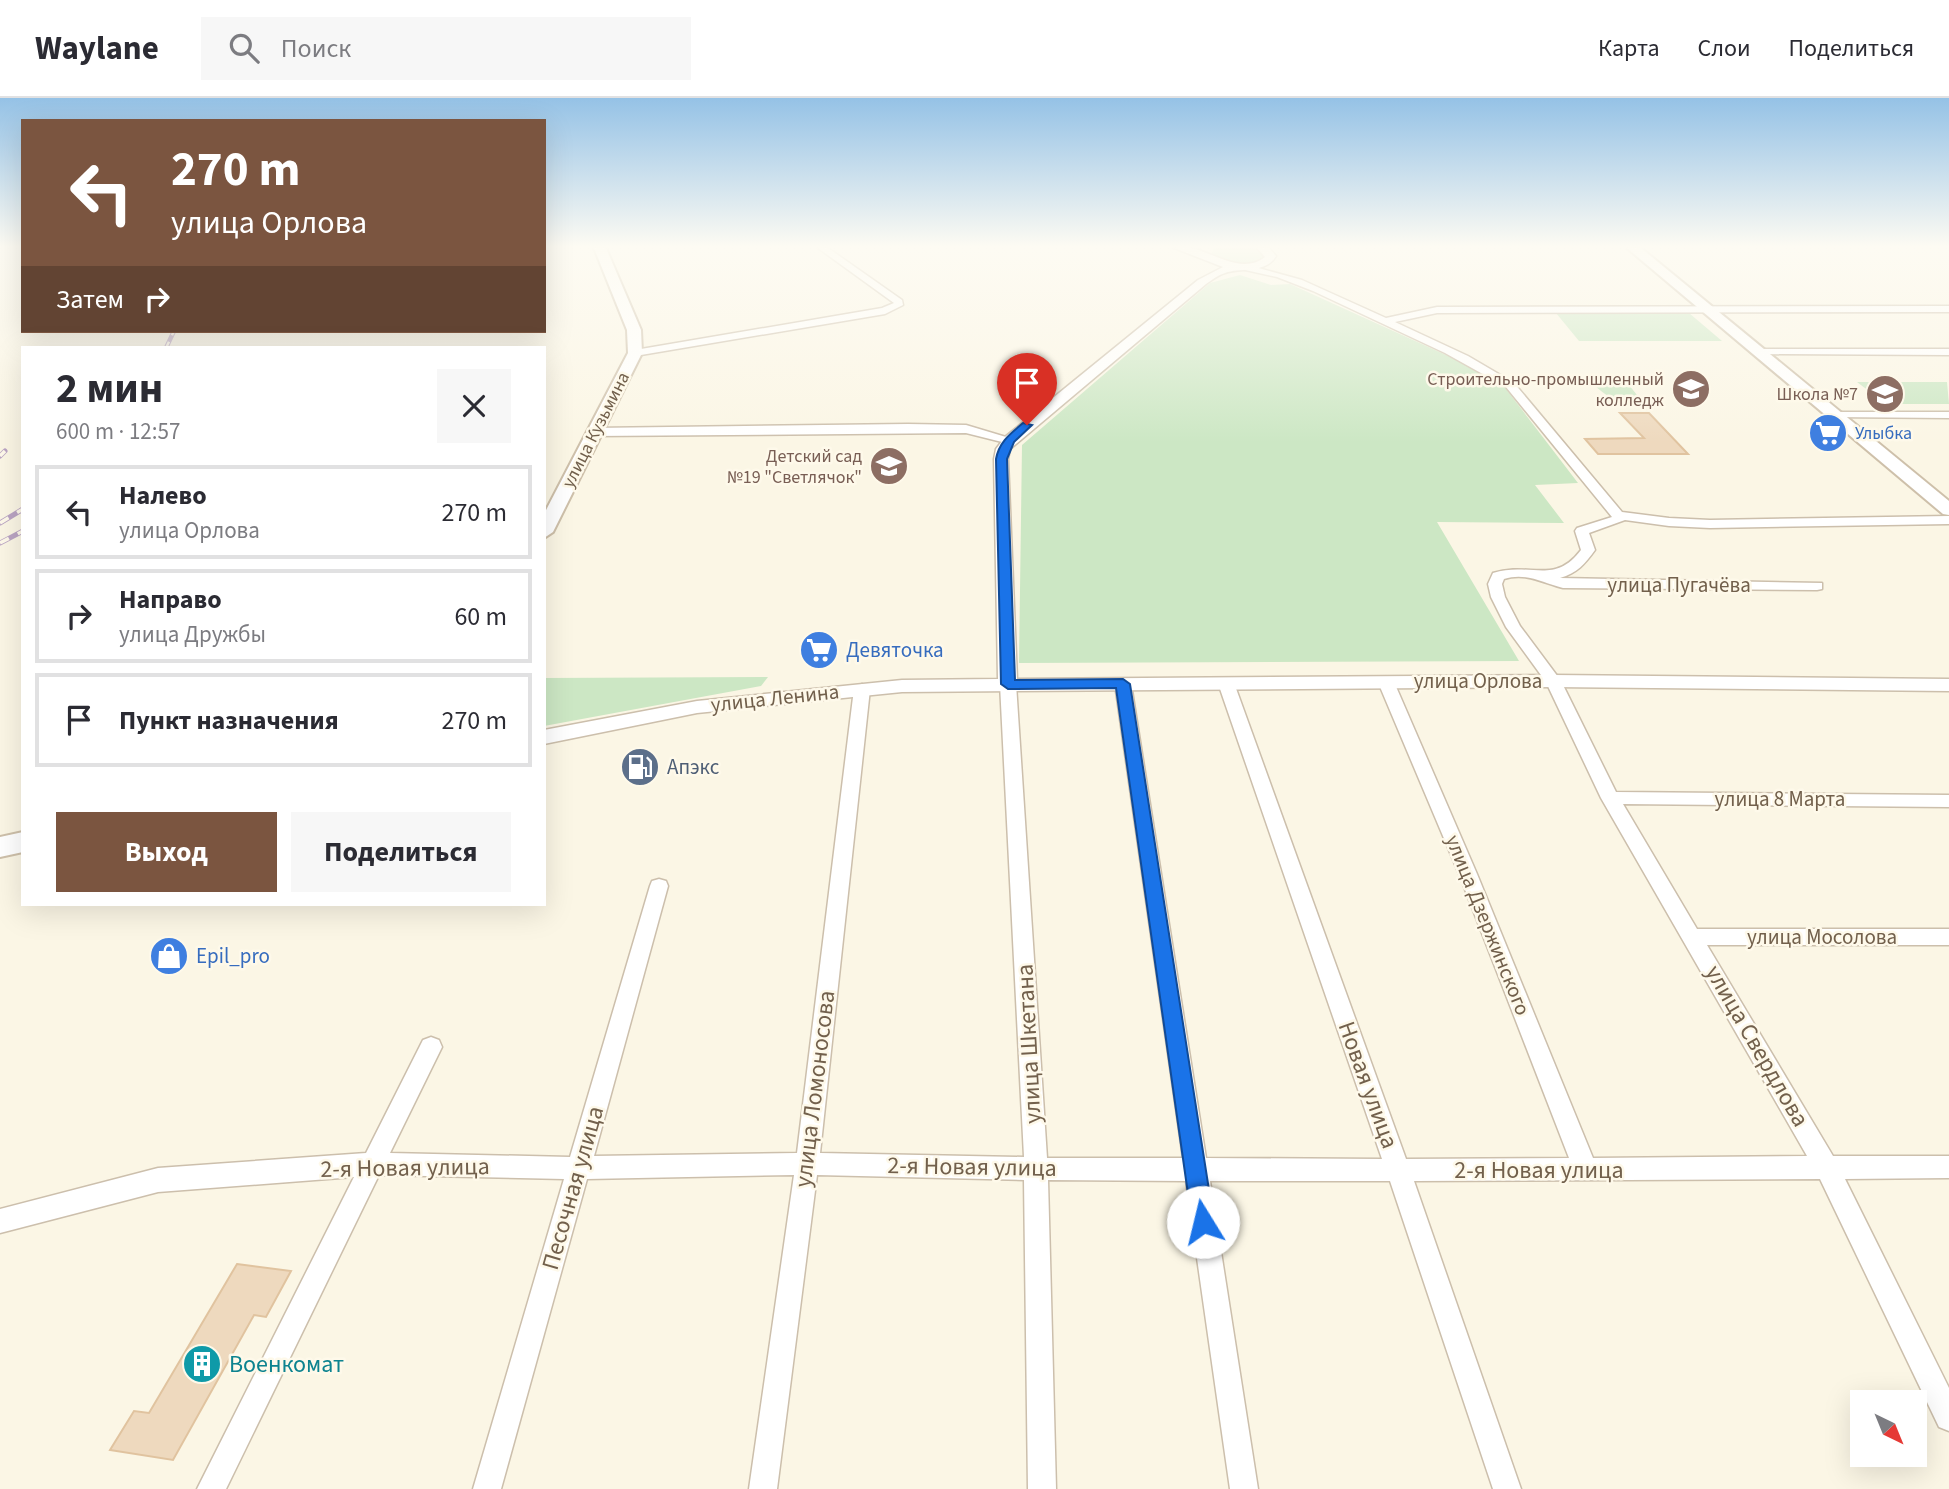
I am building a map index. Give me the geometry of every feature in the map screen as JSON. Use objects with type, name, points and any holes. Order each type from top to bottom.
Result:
[{"type":"main road","name":"улица Кузьмина","points":[[546,528],[635,352],[634,330],[627,313]]},
{"type":"main road","points":[[1712,313],[1949,510]]},
{"type":"main road","points":[[0,846],[21,842]]},
{"type":"street","points":[[635,352],[879,313]]},
{"type":"street","points":[[1008,684],[1001,459],[1003,449],[1010,440],[1166,313]]},
{"type":"street","points":[[1367,313],[1465,359],[1510,385],[1618,516],[1640,516],[1676,523],[1868,523],[1949,520]]},
{"type":"street","points":[[1385,321],[1423,313]]},
{"type":"street","points":[[1759,352],[1949,352]]},
{"type":"street","points":[[1835,415],[1949,415]]},
{"type":"street","points":[[594,432],[965,429],[1010,440]]},
{"type":"street","name":"улица Пугачёва","points":[[1542,577],[1566,572],[1576,565],[1588,550],[1582,531],[1614,522],[1619,519],[1618,516]]},
{"type":"street","name":"улица Пугачёва","points":[[1553,681],[1513,627],[1495,584],[1498,576],[1506,572],[1542,577],[1563,584],[1816,586]]},
{"type":"street","name":"улица Орлова","points":[[1008,684],[1553,681],[1949,685]]},
{"type":"street","name":"улица Свердлова","points":[[1553,681],[1610,798],[1694,937],[1827,1168],[1949,1417]]},
{"type":"street","name":"улица Дзержинского","points":[[1386,682],[1468,874],[1586,1170]]},
{"type":"street","name":"Новая улица","points":[[1226,683],[1507,1489]]},
{"type":"street","name":"улица Ленина","points":[[546,737],[697,707],[862,688],[1008,684]]},
{"type":"street","name":"улица Шкетана","points":[[1008,684],[1036,1169],[1042,1489]]},
{"type":"street","points":[[1123,684],[1244,1489]]},
{"type":"street","name":"улица Ломоносова","points":[[762,1489],[807,1164],[862,688]]},
{"type":"street","name":"улица 8 Марта","points":[[1610,798],[1949,801]]},
{"type":"street","name":"Песочная улица","points":[[486,1489],[659,886]]},
{"type":"street","name":"улица Мосолова","points":[[1694,937],[1949,937]]},
{"type":"street","points":[[211,1489],[431,1047]]},
{"type":"street","name":"2-я Новая улица","points":[[0,1221],[158,1180],[374,1164],[579,1168],[807,1164],[1036,1169],[1398,1170],[1949,1167]]},
{"type":"green space","points":[[1175,313],[1354,313],[1490,375],[1503,385],[1578,483],[1535,485],[1564,523],[1437,522],[1519,661],[1019,663],[1022,445]]},
{"type":"green space","points":[[1556,313],[1689,313],[1722,341],[1579,341]]},
{"type":"green space","points":[[1625,380],[1641,400],[1613,398],[1591,382]]},
{"type":"green space","points":[[1857,382],[1947,382],[1949,404],[1886,404]]},
{"type":"green space","points":[[768,677],[761,686],[546,726],[546,678]]},
{"type":"building","points":[[1620,413],[1649,413],[1688,454],[1598,454],[1585,439],[1644,438]]},
{"type":"building","name":"Военкомат","points":[[237,1264],[291,1271],[266,1317],[254,1315],[173,1460],[110,1450],[134,1411],[149,1413]]},
{"type":"railway","points":[[167,346],[173,333]]},
{"type":"railway","points":[[0,456],[5,451]]},
{"type":"railway","points":[[0,523],[21,510]]},
{"type":"railway","points":[[0,543],[21,532]]},
{"type":"place","name":"Строительно-промышленный колледж","points":[[1691,389]]},
{"type":"place","name":"Школа №7","points":[[1885,394]]},
{"type":"place","name":"Улыбка","points":[[1828,433]]},
{"type":"place","name":"Детский сад №19 \"Светлячок\"","points":[[889,466]]},
{"type":"place","name":"Девяточка","points":[[819,650]]},
{"type":"place","name":"Апэкс","points":[[640,767]]},
{"type":"place","name":"Epil_pro","points":[[169,956]]},
{"type":"place","name":"Военкомат","points":[[202,1364]]},
{"type":"route","points":[[1027,425],[1003,449],[1001,459],[1008,684],[1123,684],[1203,1222]]}]
